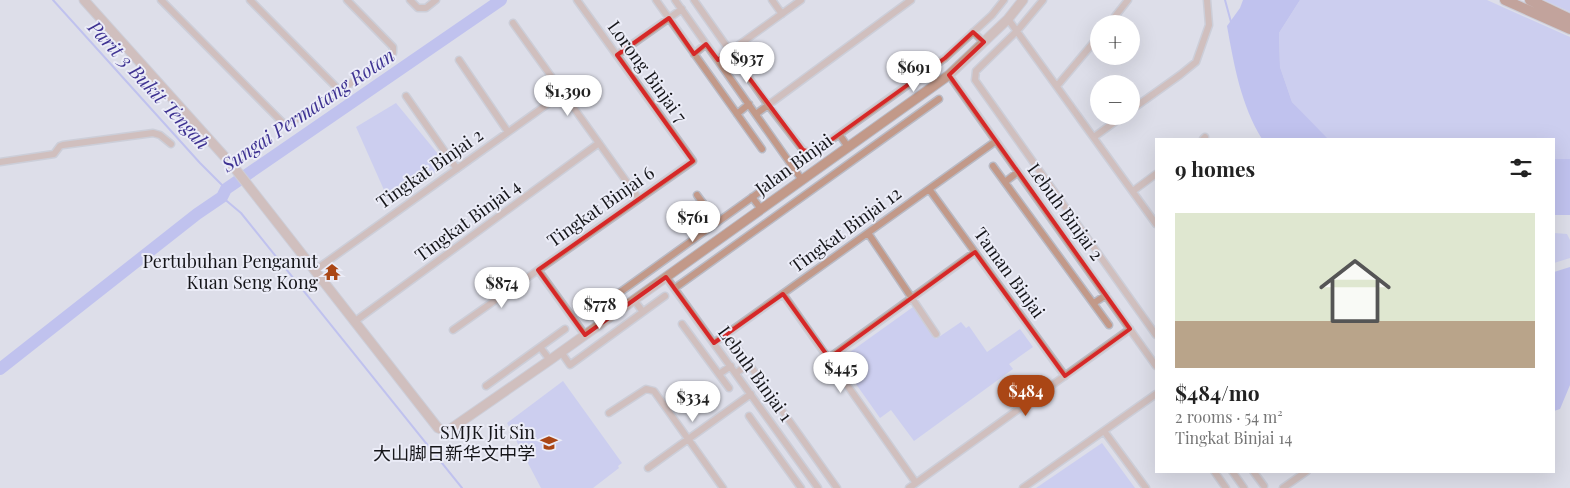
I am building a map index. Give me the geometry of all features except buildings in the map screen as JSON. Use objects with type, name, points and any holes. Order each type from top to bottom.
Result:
[{"type":"main road","points":[[1505,0],[1570,29]]},
{"type":"main road","points":[[1530,0],[1570,19]]},
{"type":"street","points":[[84,0],[233,166],[354,322]]},
{"type":"street","points":[[160,0],[285,124],[292,122],[340,91],[391,55],[394,50],[348,0]]},
{"type":"street","points":[[250,0],[340,91]]},
{"type":"street","points":[[410,0],[418,8],[426,8],[436,0]]},
{"type":"street","name":"Lorong Binjai 7","points":[[577,0],[693,161]]},
{"type":"street","points":[[656,0],[762,149]]},
{"type":"street","points":[[675,0],[802,180]]},
{"type":"street","points":[[694,0],[768,106],[803,150],[813,153],[945,58],[992,15],[1004,0]]},
{"type":"street","points":[[772,0],[782,14]]},
{"type":"street","points":[[718,60],[801,0]]},
{"type":"street","points":[[756,114],[911,0]]},
{"type":"street","name":"Jalan Binjai","points":[[354,322],[438,428],[449,430],[949,75],[1008,20],[1023,0]]},
{"type":"street","points":[[1017,31],[1042,0]]},
{"type":"street","points":[[1116,15],[1128,0]]},
{"type":"street","points":[[1140,104],[1196,62],[1209,24],[1207,0]]},
{"type":"street","points":[[617,56],[682,9]]},
{"type":"street","points":[[1008,20],[1155,223]]},
{"type":"street","points":[[514,23],[639,199]]},
{"type":"street","name":"Lebuh Binjai 2","points":[[1017,31],[976,71],[975,80],[1155,334]]},
{"type":"street","points":[[973,32],[984,42]]},
{"type":"street","points":[[694,54],[706,44]]},
{"type":"street","points":[[1057,86],[1090,47]]},
{"type":"street","points":[[459,60],[508,132]]},
{"type":"street","name":"Lebuh Binjai 2","points":[[949,75],[1155,365]]},
{"type":"street","name":"Tingkat Binjai 2","points":[[314,271],[563,93]]},
{"type":"street","points":[[406,96],[457,169]]},
{"type":"street","points":[[914,99],[922,110]]},
{"type":"street","points":[[675,288],[939,99]]},
{"type":"street","points":[[737,114],[749,104]]},
{"type":"street","points":[[1094,137],[1111,125]]},
{"type":"street","points":[[0,162],[54,154],[63,145],[153,133],[160,135],[171,144]]},
{"type":"street","points":[[839,134],[848,147]]},
{"type":"street","name":"Tingkat Binjai 12","points":[[714,343],[996,141]]},
{"type":"street","name":"Tingkat Binjai 4","points":[[354,322],[600,143]]},
{"type":"street","name":"Tingkat Binjai 6","points":[[453,330],[693,161]]},
{"type":"street","points":[[993,166],[1109,325]]},
{"type":"street","points":[[1005,182],[1018,172]]},
{"type":"street","points":[[1133,191],[1155,175]]},
{"type":"street","points":[[587,316],[779,178]]},
{"type":"street","name":"Taman Binjai","points":[[929,189],[1065,376]]},
{"type":"street","points":[[697,195],[717,222]]},
{"type":"street","points":[[752,197],[761,209]]},
{"type":"street","points":[[868,233],[936,334]]},
{"type":"street","points":[[714,243],[722,254]]},
{"type":"street","points":[[829,358],[975,252]]},
{"type":"street","points":[[538,270],[585,335]]},
{"type":"street","name":"Lebuh Binjai 1","points":[[666,277],[818,488]]},
{"type":"street","points":[[783,294],[916,483]]},
{"type":"street","points":[[1094,303],[1106,295]]},
{"type":"street","points":[[561,352],[570,365],[665,296]]},
{"type":"street","points":[[614,297],[622,308]]},
{"type":"street","points":[[634,300],[643,312]]},
{"type":"street","name":"Lebuh Binjai 1","points":[[682,324],[729,388]]},
{"type":"street","points":[[486,386],[565,329]]},
{"type":"street","points":[[909,488],[1130,329]]},
{"type":"street","points":[[734,343],[837,488]]},
{"type":"street","points":[[540,347],[550,360]]},
{"type":"street","points":[[736,373],[749,364]]},
{"type":"street","points":[[719,374],[731,366]]},
{"type":"street","points":[[609,414],[646,389],[654,392],[723,488]]},
{"type":"street","points":[[648,468],[751,394]]},
{"type":"street","points":[[1023,488],[1155,395]]},
{"type":"street","name":"Lebuh Binjai 1","points":[[749,416],[801,488]]},
{"type":"street","points":[[1104,431],[1146,488]]},
{"type":"street","points":[[1215,473],[1226,488]]},
{"type":"street","points":[[1233,473],[1244,488]]},
{"type":"street","points":[[1254,473],[1264,486]]},
{"type":"street","points":[[1283,488],[1304,473]]},
{"type":"highlighted area","points":[[669,18],[694,54],[706,44],[718,60],[729,51],[803,150],[813,153],[945,58],[973,32],[984,42],[949,75],[1130,329],[1065,376],[975,252],[829,358],[783,294],[714,343],[666,277],[585,335],[538,270],[693,161],[617,55]]},
{"type":"shaded area","points":[[1243,0],[1300,0],[1279,33],[1280,67],[1292,102],[1327,138],[1261,138],[1244,99],[1227,26],[1240,8]]},
{"type":"shaded area","points":[[1300,0],[1487,0],[1570,37],[1570,159],[1555,159],[1555,138],[1325,138],[1292,102],[1280,67],[1279,33]]},
{"type":"shaded area","points":[[1544,0],[1570,0],[1570,12]]},
{"type":"shaded area","points":[[396,103],[443,160],[441,168],[402,198],[388,199],[356,127]]},
{"type":"shaded area","points":[[1555,159],[1570,159],[1570,215],[1555,215]]},
{"type":"shaded area","points":[[1555,233],[1567,234],[1570,240],[1570,258],[1555,263]]},
{"type":"shaded area","points":[[1570,267],[1570,385],[1560,409],[1555,411],[1555,272]]},
{"type":"shaded area","points":[[913,307],[936,339],[961,322],[966,328],[969,326],[987,352],[1020,329],[1033,347],[1009,364],[1013,369],[914,441],[891,410],[880,418],[839,360]]},
{"type":"shaded area","points":[[563,381],[622,463],[618,466],[619,468],[593,488],[541,488],[507,423]]},
{"type":"shaded area","points":[[1102,443],[1135,488],[1036,488]]},
{"type":"waterway","name":"Parit 3 Bukit Tengah","points":[[53,0],[200,163],[226,189]]},
{"type":"waterway","name":"Sungai Permatang Rotan","points":[[0,369],[197,214],[222,197],[226,189],[501,0]]},
{"type":"waterway","points":[[1225,0],[1231,22]]},
{"type":"waterway","points":[[222,197],[241,213],[462,488]]},
{"type":"place","name":"Pertubuhan Penganut Kuan Seng Kong","points":[[332,272]]},
{"type":"place","name":"SMJK Jit Sin 大山脚日新华文中学","points":[[549,443]]}]
